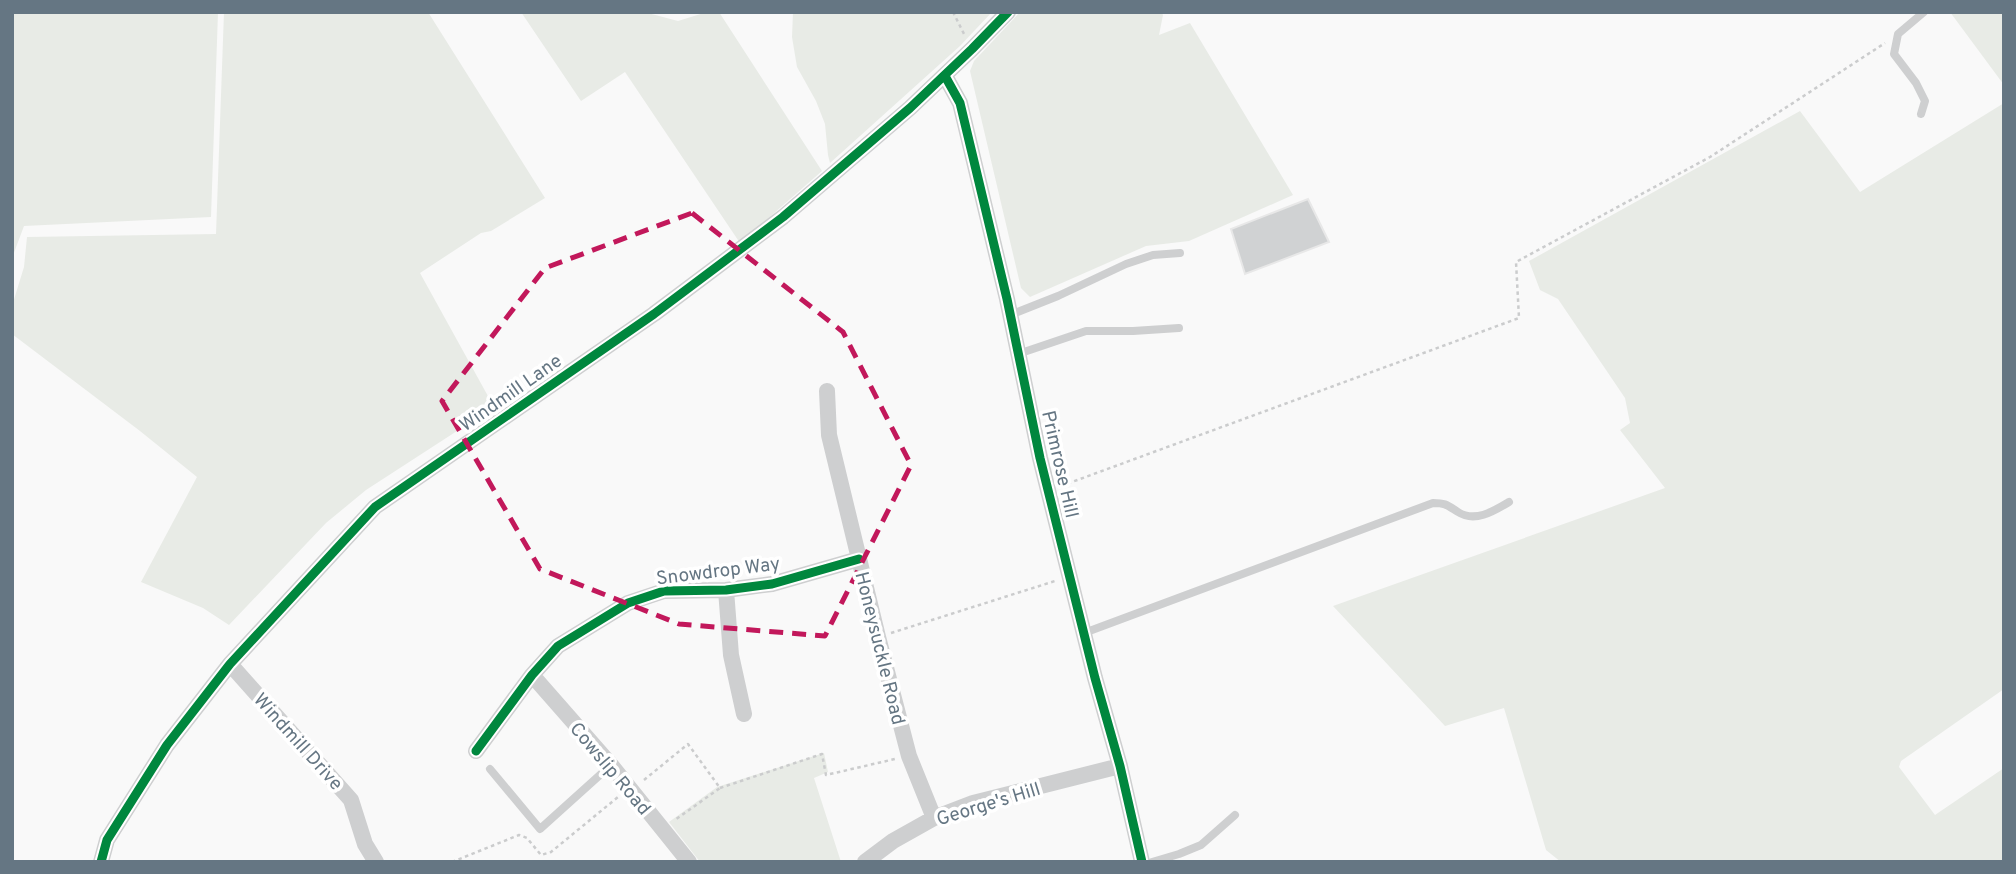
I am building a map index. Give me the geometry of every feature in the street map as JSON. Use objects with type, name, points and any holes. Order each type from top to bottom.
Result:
[{"type":"street","name":"Windmill Lane","points":[[101,862],[107,840],[167,745],[230,664],[375,507],[654,314],[772,225],[910,108],[1008,12]]},
{"type":"street","name":"Primrose Hill","points":[[945,76],[961,103],[1048,491],[1120,766],[1142,862]]},
{"type":"street","name":"Honeysuckle Road","points":[[827,391],[829,435],[878,637],[909,756],[934,818]]},
{"type":"street","name":"Snowdrop Way","points":[[476,751],[532,675],[558,646],[628,603],[664,591],[726,590],[772,584],[859,559]]},
{"type":"street","points":[[726,590],[731,655],[744,714]]},
{"type":"street","name":"Windmill Drive","points":[[230,664],[351,800],[365,844],[376,862]]},
{"type":"street","name":"Cowslip Road","points":[[532,675],[611,765],[689,862]]},
{"type":"street","name":"George's Hill","points":[[865,862],[893,841],[934,818],[973,803],[1120,766]]},
{"type":"lane","points":[[1921,114],[1925,101],[1895,54],[1898,34],[1924,12]]},
{"type":"lane","points":[[1010,315],[1126,264],[1153,255],[1180,253]]},
{"type":"lane","points":[[1018,354],[1087,331],[1179,328]]},
{"type":"lane","points":[[1084,633],[1433,503],[1444,503],[1466,517],[1487,514],[1509,502]]},
{"type":"lane","points":[[490,769],[540,828],[611,765]]},
{"type":"lane","points":[[1152,862],[1201,845],[1235,815]]},
{"type":"path","points":[[953,12],[972,49]]},
{"type":"path","points":[[1048,491],[1519,318],[1516,262],[1710,157],[1898,34]]},
{"type":"path","points":[[878,637],[1069,576]]},
{"type":"path","points":[[631,790],[688,744],[720,788]]},
{"type":"path","points":[[662,829],[720,788],[822,754],[826,775],[901,758]]},
{"type":"highlighted area","points":[[692,213],[843,332],[911,465],[825,636],[679,624],[540,569],[442,401],[545,268]]},
{"type":"shaded area","points":[[12,12],[218,12],[211,217],[24,226],[12,258]]},
{"type":"shaded area","points":[[224,12],[428,12],[545,198],[491,231],[481,233],[420,273],[494,407],[366,490],[326,523],[229,625],[203,608],[141,582],[197,477],[12,334],[12,306],[24,267],[27,237],[216,234]]},
{"type":"shaded area","points":[[521,12],[644,12],[678,21],[707,12],[719,12],[822,171],[740,243],[625,72],[581,101]]},
{"type":"shaded area","points":[[793,12],[992,12],[960,46],[830,163],[825,124],[797,67],[792,37]]},
{"type":"shaded area","points":[[1020,12],[1161,12],[1163,15],[1159,35],[1190,23],[1293,195],[1189,241],[1146,246],[1030,297],[1021,288],[970,71],[974,61]]},
{"type":"shaded area","points":[[1950,12],[2004,12],[2004,85]]},
{"type":"shaded area","points":[[2004,103],[2004,689],[1901,761],[1899,767],[1935,815],[2004,768],[2004,862],[1561,862],[1546,850],[1504,708],[1445,726],[1333,606],[1665,488],[1620,430],[1630,423],[1625,398],[1558,299],[1540,290],[1529,261],[1800,111],[1860,192]]},
{"type":"shaded area","points":[[824,753],[828,772],[814,778],[841,862],[700,862],[669,822],[717,787]]},
{"type":"building","points":[[1308,199],[1329,242],[1245,274],[1231,229]]},
{"type":"cycle path","points":[[101,862],[107,840],[167,745],[230,664],[375,507],[654,314],[783,217],[910,108],[1008,12]]},
{"type":"cycle path","points":[[945,76],[960,103],[1007,299],[1040,458],[1120,766],[1142,862]]},
{"type":"cycle path","points":[[476,751],[532,675],[558,646],[628,603],[664,591],[726,590],[772,584],[859,559]]}]
